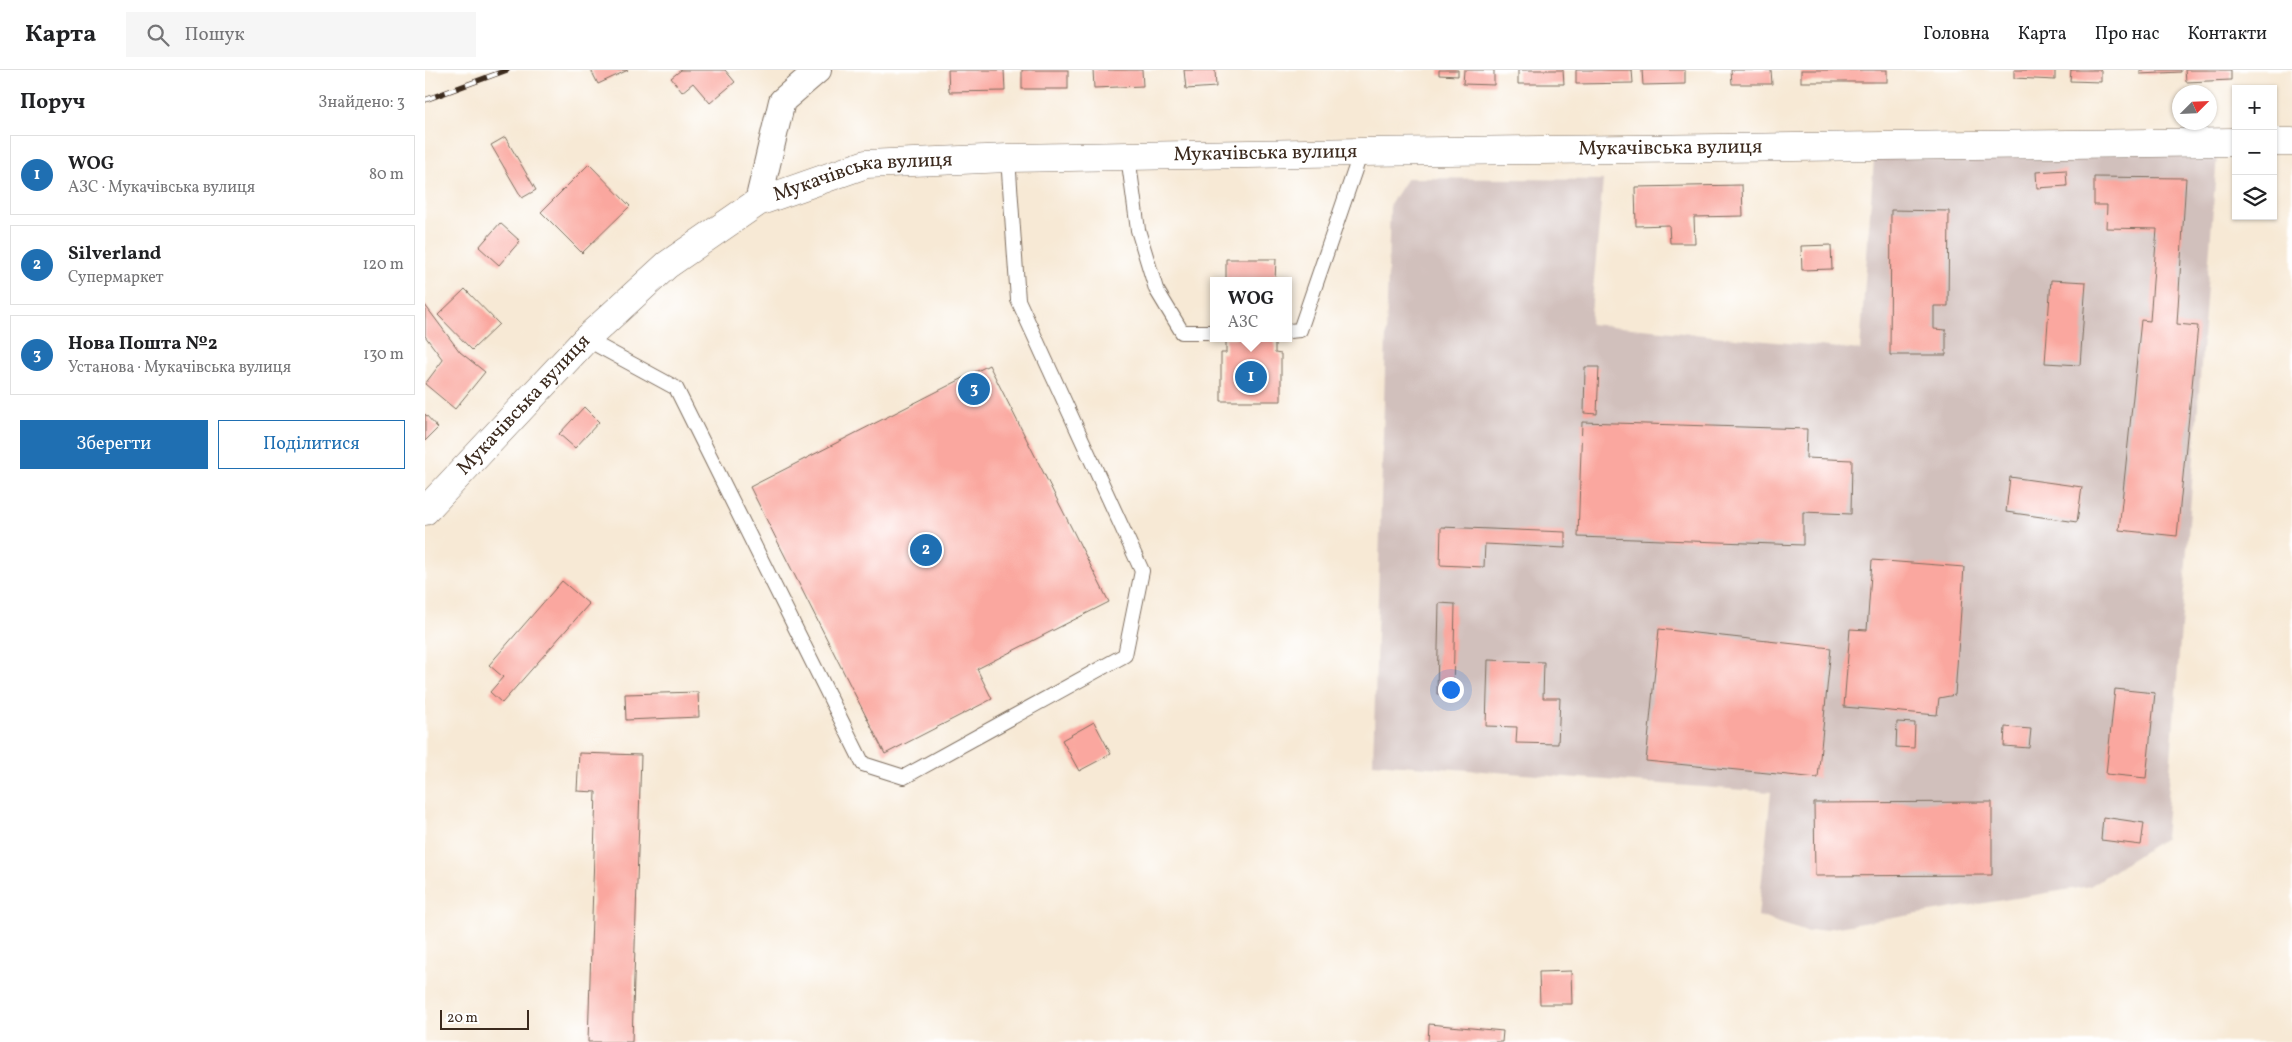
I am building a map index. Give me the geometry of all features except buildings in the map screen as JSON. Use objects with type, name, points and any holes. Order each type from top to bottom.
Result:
[{"type":"highway","name":"Мукачівська вулиця","points":[[425,511],[586,339],[667,265],[758,202],[866,164],[1008,158],[1361,152],[2232,142]]},
{"type":"highway","points":[[2277,142],[2292,142]]},
{"type":"street","points":[[758,202],[782,101],[818,70]]},
{"type":"lane","points":[[1292,331],[1300,330],[1361,152]]},
{"type":"lane","points":[[1129,156],[1138,230],[1156,289],[1182,332],[1210,332]]},
{"type":"lane","points":[[586,339],[676,388],[863,764],[904,777],[1125,655],[1142,571],[1017,300],[1008,158]]},
{"type":"shaded area","points":[[2218,142],[2165,838],[2090,886],[1807,932],[1758,916],[1771,792],[1373,763],[1390,204],[1407,178],[1603,180],[1590,324],[1860,350],[1875,145]]},
{"type":"railway","points":[[425,100],[507,70]]},
{"type":"place","name":"WOG","points":[[1251,377]]},
{"type":"place","name":"Нова Пошта №2","points":[[974,389]]},
{"type":"place","name":"Silverland","points":[[926,550]]}]
